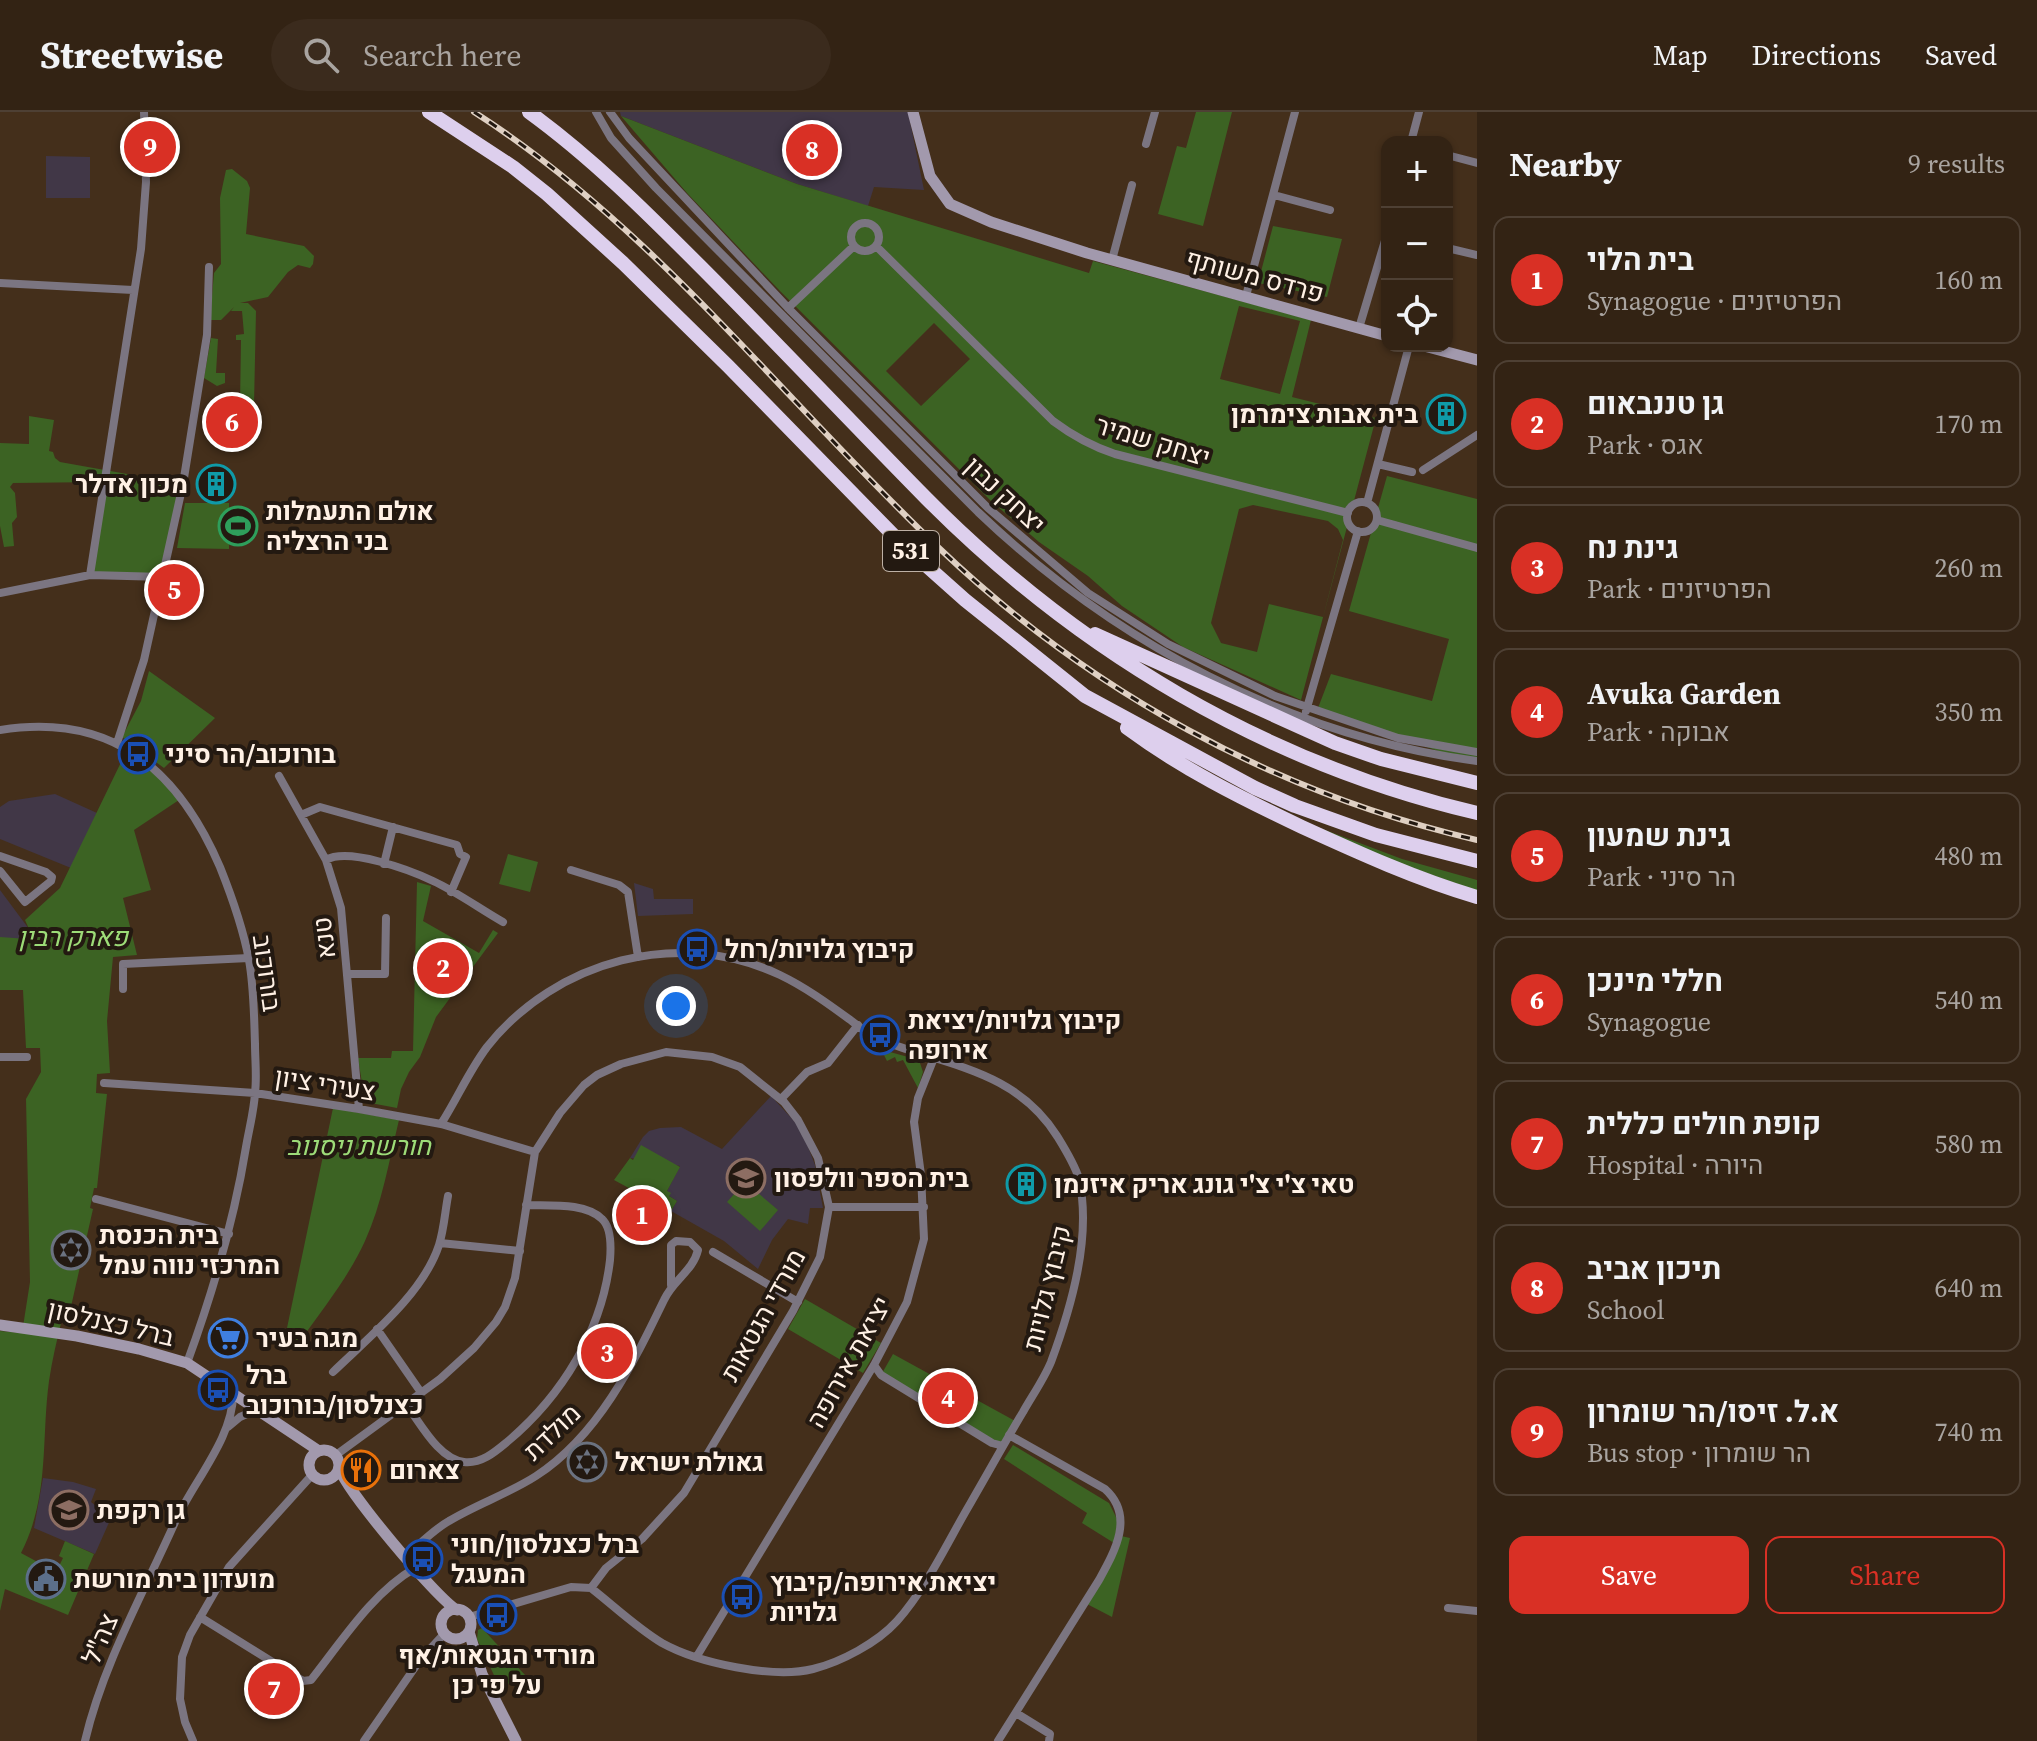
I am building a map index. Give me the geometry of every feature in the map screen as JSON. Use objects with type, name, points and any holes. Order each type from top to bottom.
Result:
[{"type":"highway","name":"531","points":[[429,112],[513,167],[547,194],[728,366],[901,543],[965,600],[1085,696],[1255,788],[1295,806],[1376,835],[1477,861]]},
{"type":"highway","name":"531","points":[[529,112],[579,152],[656,222],[927,499],[994,562],[1062,618],[1127,664],[1178,694],[1298,755],[1389,790],[1477,813]]},
{"type":"highway","points":[[1062,618],[1335,743],[1381,759],[1477,783]]},
{"type":"highway","points":[[1085,696],[1139,737],[1241,799],[1380,862],[1477,897]]},
{"type":"street","points":[[90,575],[141,249],[146,192],[144,112]]},
{"type":"street","name":"יצחק נבון","points":[[596,112],[611,138],[656,188],[1017,549],[1064,587],[1124,628],[1199,671],[1304,718],[1408,749],[1477,761]]},
{"type":"street","name":"יצחק נבון","points":[[610,112],[629,138],[788,308],[988,508],[1088,593],[1131,623],[1275,696],[1398,738],[1477,752]]},
{"type":"street","name":"פרדס משותף","points":[[913,112],[930,176],[950,204],[991,222],[1112,260],[1381,334]]},
{"type":"street","points":[[1146,144],[1155,112]]},
{"type":"street","points":[[1246,296],[1295,112]]},
{"type":"street","points":[[1413,136],[1419,112]]},
{"type":"street","points":[[1453,157],[1477,163]]},
{"type":"street","points":[[1112,260],[1132,185]]},
{"type":"street","points":[[1274,195],[1330,210]]},
{"type":"street","points":[[864,222],[873,225],[878,231],[876,246],[867,251],[854,246],[851,233],[856,226],[864,222]]},
{"type":"street","points":[[788,308],[854,246]]},
{"type":"street","name":"יצחק שמיר","points":[[876,246],[1053,421],[1072,436],[1115,454],[1348,513]]},
{"type":"street","points":[[1453,249],[1477,255]]},
{"type":"street","points":[[1359,328],[1381,254]]},
{"type":"street","points":[[117,743],[144,660],[183,484],[206,340],[209,267]]},
{"type":"street","points":[[0,283],[133,290]]},
{"type":"street","points":[[1367,503],[1407,352]]},
{"type":"street","points":[[1447,352],[1477,360]]},
{"type":"street","points":[[1423,470],[1477,435]]},
{"type":"street","points":[[1378,464],[1412,472]]},
{"type":"street","points":[[1367,503],[1376,511],[1377,520],[1371,529],[1358,531],[1349,522],[1348,513],[1355,504],[1367,503]]},
{"type":"street","points":[[1377,520],[1477,548]]},
{"type":"street","points":[[1304,718],[1358,531]]},
{"type":"street","points":[[0,593],[90,575],[164,577]]},
{"type":"street","name":"בורוכוב","points":[[0,730],[29,725],[59,726],[117,743],[162,774],[188,807],[209,843],[231,894],[249,958],[254,1001],[255,1093],[229,1234],[187,1363]]},
{"type":"street","name":"טנא","points":[[279,776],[326,860],[341,908],[359,1109]]},
{"type":"street","points":[[301,815],[320,807],[458,848],[466,857],[451,892]]},
{"type":"street","points":[[384,864],[393,827]]},
{"type":"street","points":[[326,860],[344,855],[384,864],[435,882],[503,922]]},
{"type":"street","points":[[0,856],[52,877],[25,902],[0,871]]},
{"type":"street","points":[[571,870],[619,885],[628,892],[638,957]]},
{"type":"street","points":[[348,974],[385,974],[386,918]]},
{"type":"street","name":"קיבוץ גלויות","points":[[441,1124],[464,1081],[488,1046],[518,1014],[552,990],[591,968],[661,953],[701,954],[742,961],[780,975],[817,996],[877,1040],[982,1074],[1018,1092],[1045,1117],[1078,1175],[1085,1221],[1074,1285],[1050,1365],[921,1589],[896,1622],[830,1664],[799,1672],[757,1670],[697,1656],[662,1642],[591,1588]]},
{"type":"street","points":[[123,989],[123,964],[249,958]]},
{"type":"street","points":[[781,1099],[807,1072],[828,1063],[858,1025]]},
{"type":"street","name":"מורדי הגטאות","points":[[338,1461],[405,1403],[440,1379],[474,1348],[496,1322],[515,1278],[535,1152],[560,1113],[584,1085],[608,1069],[640,1057],[666,1052],[712,1057],[740,1067],[781,1099],[798,1120],[818,1158],[829,1207],[820,1257],[798,1302],[684,1493],[642,1539],[606,1568],[591,1588]]},
{"type":"street","points":[[0,1057],[27,1057]]},
{"type":"street","name":"יציאת אירופה","points":[[697,1656],[874,1365],[910,1291],[924,1239],[924,1207],[914,1122],[918,1098],[934,1058]]},
{"type":"street","name":"צעירי ציון","points":[[104,1083],[255,1093],[359,1109],[441,1124],[535,1152]]},
{"type":"street","points":[[333,1372],[417,1285],[440,1243],[448,1196]]},
{"type":"street","points":[[96,1199],[229,1234]]},
{"type":"street","points":[[405,1403],[442,1451],[467,1462],[492,1454],[514,1436],[555,1392],[574,1366],[607,1289],[611,1252],[608,1228],[604,1220],[578,1208],[526,1205]]},
{"type":"street","points":[[829,1207],[924,1207]]},
{"type":"street","name":"מולדת","points":[[406,1556],[446,1522],[506,1494],[538,1475],[568,1450],[608,1404],[671,1285],[695,1260],[698,1250],[690,1242],[676,1241],[671,1245],[671,1285]]},
{"type":"street","points":[[440,1243],[520,1251]]},
{"type":"street","points":[[713,1252],[798,1302]]},
{"type":"street","name":"ברל כצנלסון","points":[[0,1325],[77,1336],[187,1363],[288,1432],[319,1451],[328,1450],[338,1461]]},
{"type":"street","points":[[377,1329],[420,1391]]},
{"type":"street","points":[[874,1365],[881,1375],[992,1443],[1003,1446]]},
{"type":"street","name":"צה\"ל","points":[[85,1741],[101,1688],[143,1590],[227,1427],[233,1393]]},
{"type":"street","points":[[227,1427],[256,1410]]},
{"type":"street","name":"ברל כצנלסון","points":[[288,1432],[310,1460]]},
{"type":"street","points":[[998,1741],[1112,1558],[1122,1520],[1113,1497],[1105,1489],[1009,1435]]},
{"type":"street","points":[[193,1741],[185,1722],[179,1678],[190,1635],[229,1567],[312,1475],[310,1460],[319,1451]]},
{"type":"street","points":[[338,1461],[354,1496],[448,1605],[469,1617],[571,1587],[591,1588]]},
{"type":"street","points":[[326,1480],[336,1474],[338,1461]]},
{"type":"street","points":[[312,1475],[354,1496]]},
{"type":"street","points":[[200,1617],[303,1681],[311,1680],[354,1625],[391,1585],[415,1568]]},
{"type":"street","points":[[430,1586],[450,1636],[462,1645],[477,1671],[482,1674]]},
{"type":"street","points":[[1448,1608],[1477,1611]]},
{"type":"street","points":[[442,1620],[448,1612],[457,1610]]},
{"type":"street","points":[[364,1741],[420,1660],[450,1636],[463,1637],[469,1632],[469,1617]]},
{"type":"street","points":[[469,1632],[482,1674],[516,1741]]},
{"type":"street","points":[[1016,1713],[1050,1734],[1049,1741]]},
{"type":"shaded area","points":[[620,112],[908,112],[924,190],[874,187],[868,206],[797,184],[621,116]]},
{"type":"shaded area","points":[[46,156],[90,157],[90,198],[46,198]]},
{"type":"shaded area","points":[[55,794],[97,813],[71,868],[0,839],[0,807],[9,801]]},
{"type":"shaded area","points":[[634,883],[653,889],[654,899],[693,899],[693,914],[638,916]]},
{"type":"shaded area","points":[[0,890],[29,929],[23,990],[0,990]]},
{"type":"shaded area","name":"בית הספר וולפסון","points":[[771,1096],[796,1123],[807,1144],[815,1165],[823,1208],[810,1208],[808,1224],[788,1219],[772,1240],[758,1269],[724,1241],[671,1211],[677,1201],[667,1191],[680,1166],[630,1158],[649,1131],[660,1128],[681,1127],[722,1149]]},
{"type":"shaded area","name":"גן רקפת","points":[[43,1478],[96,1489],[91,1502],[111,1518],[95,1554],[34,1528]]},
{"type":"green space","points":[[1196,112],[1232,112],[1203,226],[1158,214],[1177,146],[1186,148]]},
{"type":"green space","points":[[621,116],[797,184],[1089,273],[1093,261],[1311,320],[1292,397],[1376,418],[1301,700],[1183,647],[1122,606],[1088,576],[1039,542],[991,501],[780,291],[687,193]],"holes":[[[1239,306],[1300,321],[1280,394],[1220,379]],[[934,323],[970,359],[921,406],[886,371]],[[1253,505],[1328,521],[1338,529],[1343,540],[1323,617],[1269,604],[1257,652],[1221,643],[1211,623],[1239,509]]]},
{"type":"green space","points":[[232,169],[247,181],[250,188],[246,234],[304,246],[314,256],[310,268],[298,265],[288,272],[268,297],[240,303],[248,303],[256,311],[254,405],[240,405],[241,340],[236,340],[236,335],[244,334],[242,311],[231,311],[234,307],[221,320],[210,320],[214,273],[221,264],[220,198],[226,170]]},
{"type":"green space","points":[[1273,226],[1342,239],[1327,297],[1258,283]]},
{"type":"green space","points":[[211,338],[218,339],[216,373],[225,373],[225,383],[217,386],[204,378]]},
{"type":"green space","points":[[29,416],[54,420],[49,451],[60,462],[183,484],[164,577],[90,575],[103,482],[13,483],[10,487],[15,493],[17,517],[12,523],[14,546],[4,547],[0,526],[0,443],[29,444]]},
{"type":"green space","points":[[1387,476],[1477,499],[1477,762],[1463,760],[1318,708],[1331,674],[1432,701],[1449,639],[1349,611]]},
{"type":"green space","points":[[185,503],[229,503],[229,549],[177,548]]},
{"type":"green space","points":[[169,568],[184,569],[181,613],[162,611]]},
{"type":"green space","points":[[149,671],[215,718],[164,768],[122,737],[141,701]]},
{"type":"green space","name":"פארק רבין","points":[[126,752],[150,768],[179,800],[134,830],[151,890],[123,898],[137,955],[113,957],[107,1021],[110,1073],[97,1074],[96,1093],[107,1094],[97,1188],[94,1188],[90,1208],[93,1209],[68,1320],[62,1319],[53,1358],[40,1489],[30,1532],[21,1553],[56,1572],[63,1558],[59,1556],[65,1541],[94,1554],[68,1615],[5,1589],[0,1611],[0,1331],[22,1333],[30,1282],[26,1099],[41,1072],[40,1048],[26,1048],[23,990],[0,990],[0,937],[28,939],[29,929],[25,920],[60,888]]},
{"type":"green space","points":[[1304,822],[1402,859],[1477,880],[1477,891],[1382,857]]},
{"type":"green space","points":[[508,854],[538,862],[530,892],[499,884]]},
{"type":"green space","points":[[417,882],[431,886],[423,921],[479,953],[493,930],[498,933],[436,1017],[420,1057],[401,1089],[397,1108],[365,1102],[358,1058],[391,1058],[392,1051],[413,1051]]},
{"type":"green space","points":[[890,1052],[919,1060],[923,1072],[918,1088],[903,1060],[897,1062],[895,1057],[887,1061],[884,1055]]},
{"type":"green space","name":"חורשת ניסנוב","points":[[333,1108],[399,1120],[381,1197],[365,1241],[336,1290],[303,1337],[296,1340],[287,1328]]},
{"type":"green space","points":[[641,1145],[680,1167],[667,1191],[677,1201],[671,1211],[614,1180],[630,1158],[633,1160]]},
{"type":"green space","points":[[745,1182],[778,1210],[760,1231],[727,1202]]},
{"type":"green space","points":[[805,1299],[881,1343],[863,1373],[788,1329]]},
{"type":"green space","points":[[597,1331],[634,1344],[615,1379],[581,1361]]},
{"type":"green space","points":[[893,1354],[1017,1422],[1003,1446],[881,1375]]},
{"type":"green space","points":[[1013,1445],[1109,1503],[1118,1521],[1114,1543],[1082,1523],[1087,1513],[1004,1459]]},
{"type":"green space","points":[[1121,1536],[1130,1538],[1112,1617],[1087,1604]]},
{"type":"green space","points":[[482,1628],[525,1675],[500,1688],[477,1639],[478,1630]]},
{"type":"railway","points":[[474,112],[539,158],[601,208],[660,262],[939,548],[997,600],[1058,647],[1122,691],[1188,730],[1257,765],[1328,795],[1402,820],[1477,840]]},
{"type":"place","name":"א.ל. זיסו/הר שומרון","points":[[150,147]]},
{"type":"place","name":"תיכון אביב","points":[[812,150]]},
{"type":"place","name":"בית אבות צימרמן","points":[[1446,414]]},
{"type":"place","name":"חללי מינכן","points":[[232,422]]},
{"type":"place","name":"מכון אדלר","points":[[216,484]]},
{"type":"place","name":"אולם התעמלות בני הרצליה","points":[[238,526]]},
{"type":"place","name":"גינת שמעון","points":[[174,590]]},
{"type":"place","name":"בורוכוב/הר סיני","points":[[138,754]]},
{"type":"place","name":"קיבוץ גלויות/רחל","points":[[697,949]]},
{"type":"place","name":"גן טננבאום","points":[[443,968]]},
{"type":"place","name":"קיבוץ גלויות/יציאת אירופה","points":[[880,1035]]},
{"type":"place","name":"בית הספר וולפסון","points":[[746,1178]]},
{"type":"place","name":"טאי צ'י צ'י גונג אריק איזנמן","points":[[1026,1184]]},
{"type":"place","name":"בית הלוי","points":[[642,1215]]},
{"type":"place","name":"בית הכנסת המרכזי נווה עמל","points":[[71,1250]]},
{"type":"place","name":"מגה בעיר","points":[[228,1338]]},
{"type":"place","name":"גינת נח","points":[[607,1353]]},
{"type":"place","name":"ברל כצנלסון/בורוכוב","points":[[218,1390]]},
{"type":"place","name":"Avuka Garden","points":[[948,1398]]},
{"type":"place","name":"גאולת ישראל","points":[[587,1462]]},
{"type":"place","name":"צארום","points":[[361,1470]]},
{"type":"place","name":"גן רקפת","points":[[69,1510]]},
{"type":"place","name":"ברל כצנלסון/חוני המעגל","points":[[423,1559]]},
{"type":"place","name":"מועדון בית מורשת","points":[[46,1579]]},
{"type":"place","name":"יציאת אירופה/קיבוץ גלויות","points":[[742,1597]]},
{"type":"place","name":"מורדי הגטאות/אף על פי כן","points":[[497,1615]]},
{"type":"place","name":"קופת חולים כללית","points":[[274,1689]]}]
